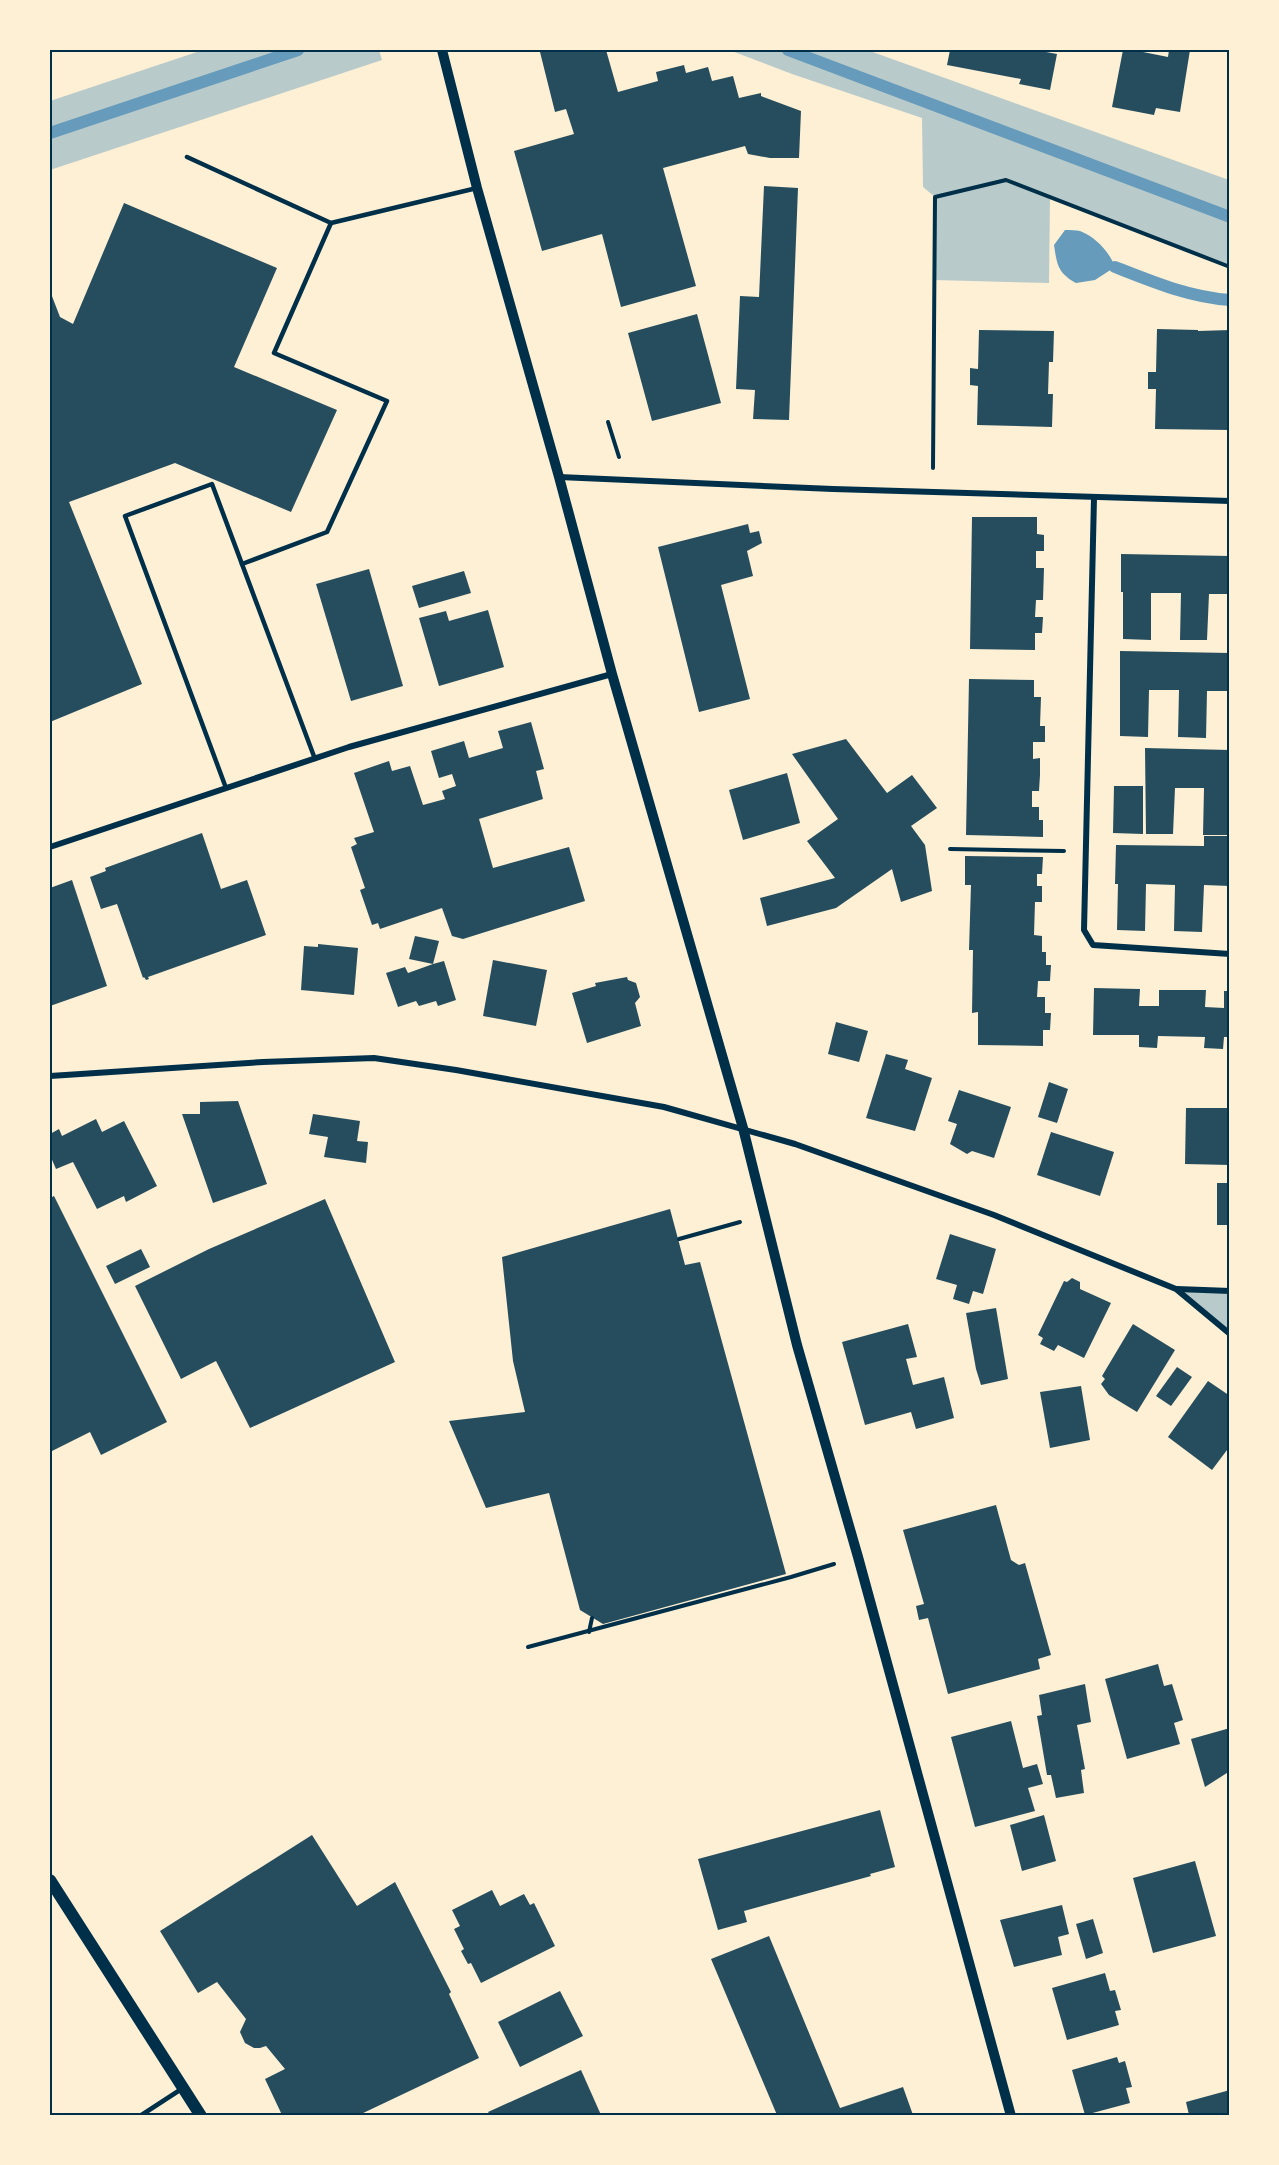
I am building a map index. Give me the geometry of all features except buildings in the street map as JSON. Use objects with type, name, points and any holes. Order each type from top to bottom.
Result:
[{"type":"main road","points":[[50,1880],[201,2115]]},
{"type":"street","points":[[442,50],[477,188],[612,674],[743,1128],[797,1345],[858,1557],[1011,2115]]},
{"type":"street","points":[[559,477],[1094,498],[1230,501]]},
{"type":"street","points":[[1094,498],[1084,930],[1093,945],[1230,954]]},
{"type":"street","points":[[50,847],[360,744],[612,674]]},
{"type":"street","points":[[50,1076],[263,1062],[374,1058],[664,1107],[795,1144],[994,1215],[1176,1289],[1230,1334]]},
{"type":"street","points":[[1176,1289],[1230,1290]]},
{"type":"lane","points":[[187,157],[331,223],[477,188]]},
{"type":"lane","points":[[242,564],[327,532],[387,400],[274,353],[331,223]]},
{"type":"lane","points":[[226,788],[125,516],[212,484],[315,759]]},
{"type":"lane","points":[[140,2115],[183,2088]]},
{"type":"path","points":[[933,492],[934,197],[1006,180],[1230,267]]},
{"type":"path","points":[[608,422],[626,480]]},
{"type":"path","points":[[950,849],[1085,852]]},
{"type":"path","points":[[679,1239],[764,1215]]},
{"type":"path","points":[[528,1647],[820,1568]]},
{"type":"path","points":[[589,1632],[592,1617]]},
{"type":"shaded area","points":[[203,50],[379,50],[382,60],[50,170],[50,101]]},
{"type":"shaded area","points":[[729,50],[867,50],[1229,180],[1229,267],[1050,197],[1049,283],[934,280],[935,197],[923,187],[922,118]]},
{"type":"shaded area","points":[[1176,1289],[1229,1291],[1229,1334]]},
{"type":"water","points":[[1065,230],[1080,231],[1092,237],[1106,251],[1115,267],[1095,280],[1076,283],[1065,276],[1059,268],[1054,245]]},
{"type":"waterway","points":[[50,133],[298,50]]},
{"type":"waterway","points":[[788,50],[1230,217]]},
{"type":"waterway","points":[[1115,267],[1186,292],[1230,300]]}]
